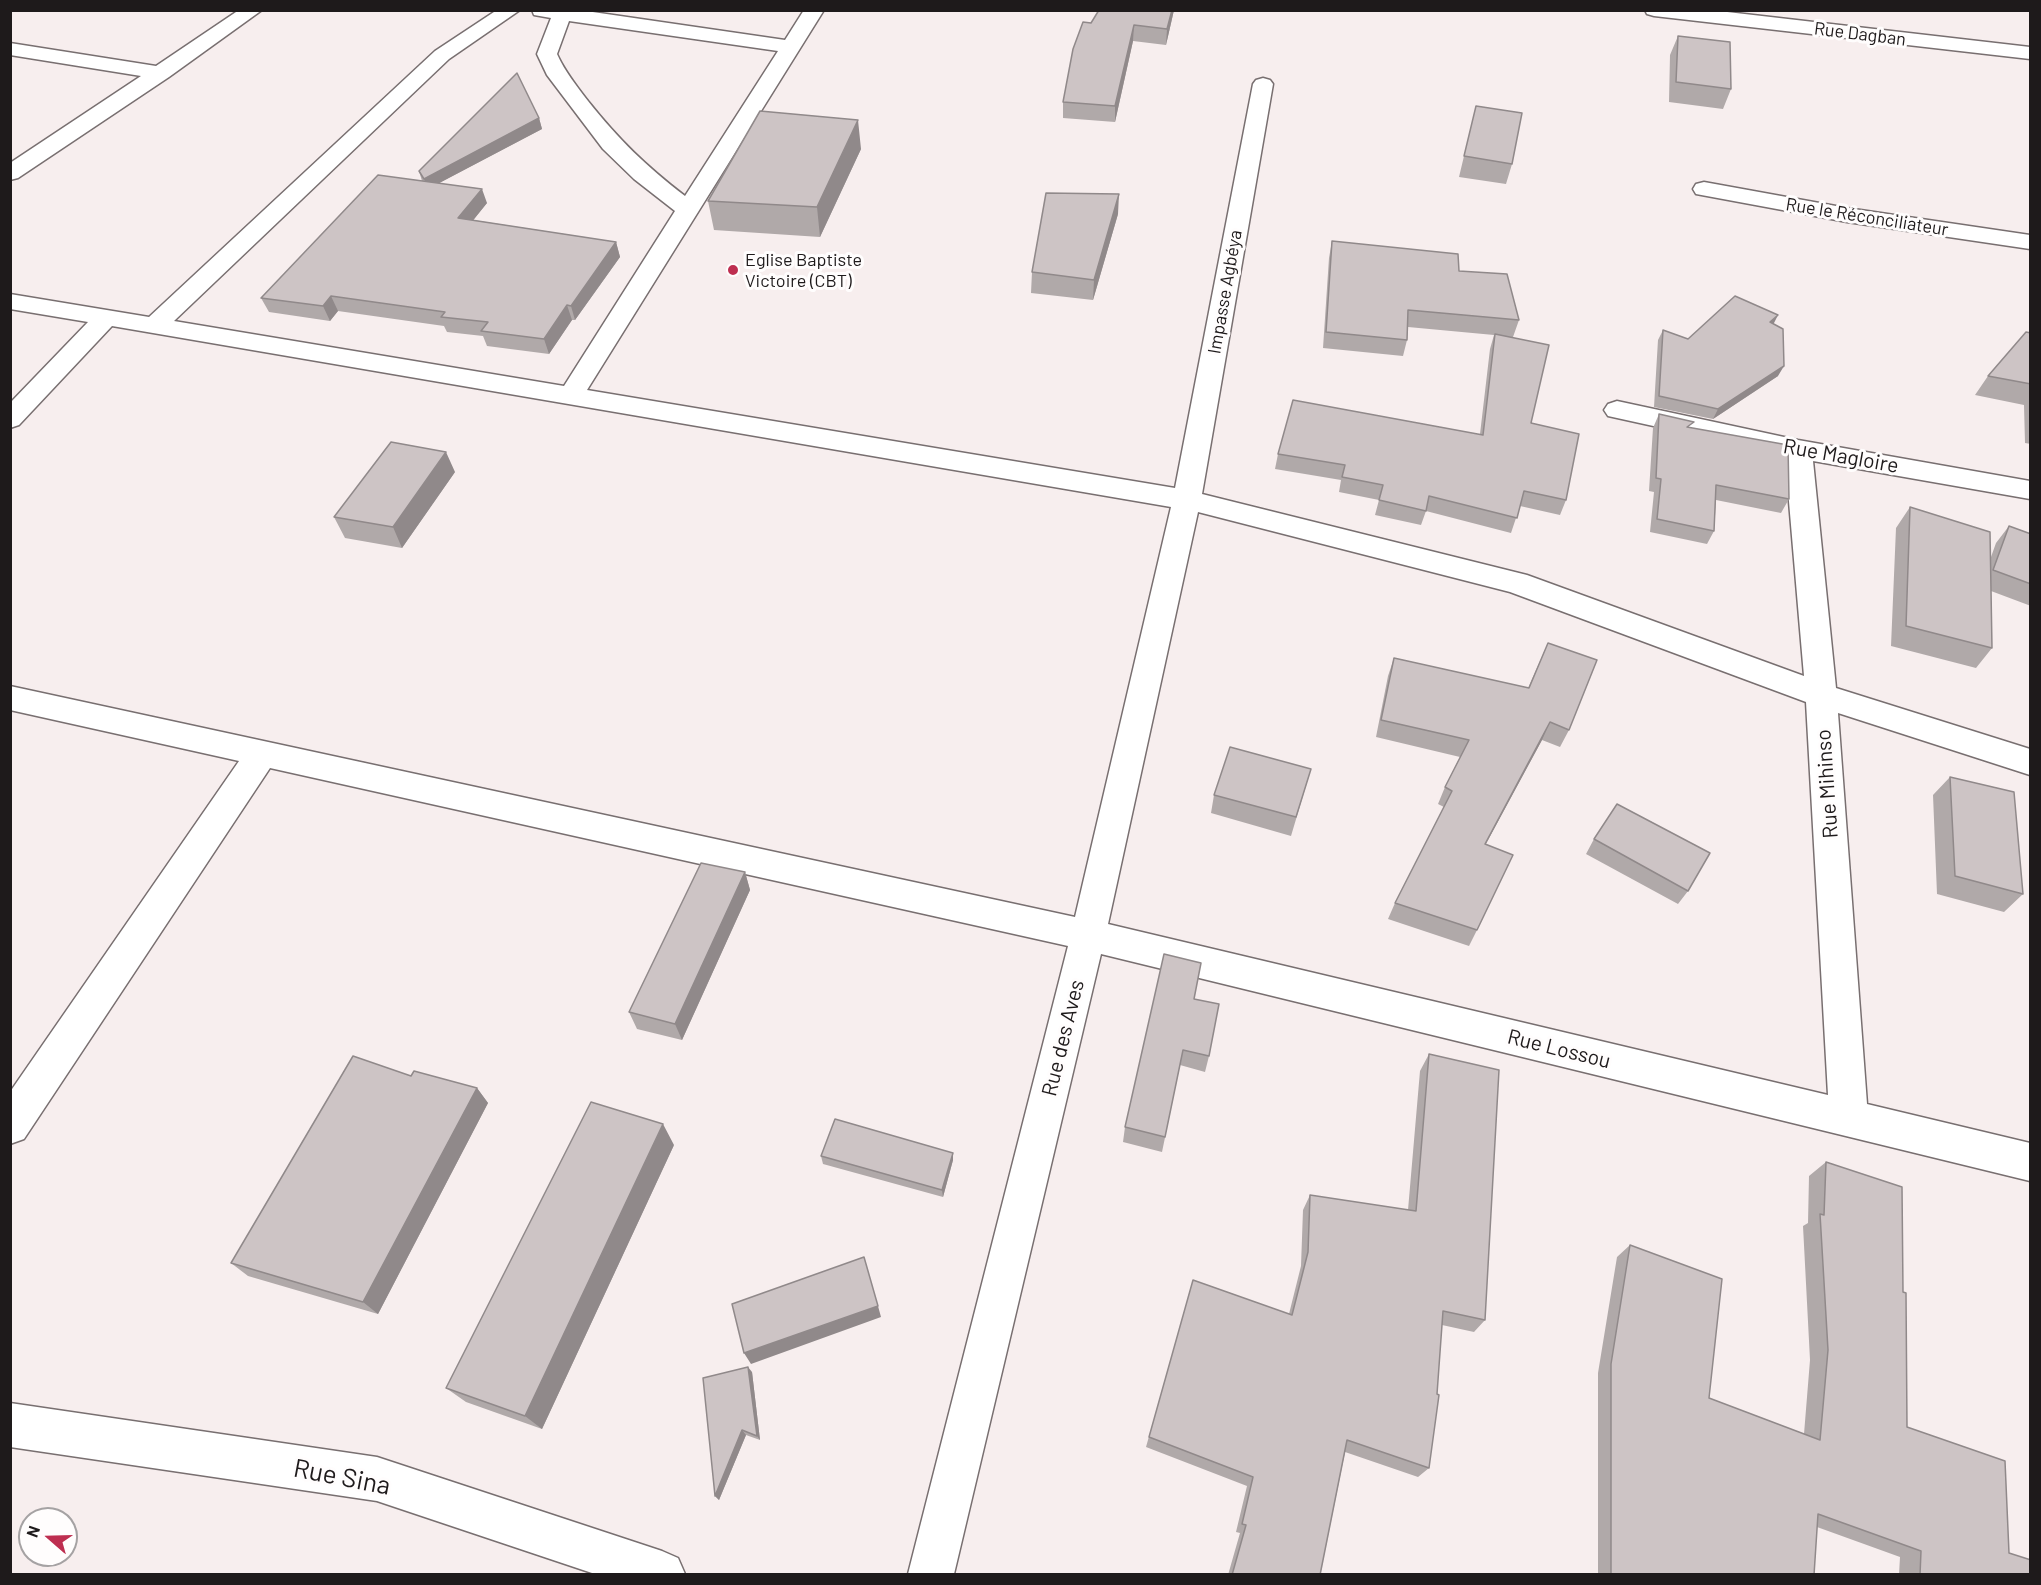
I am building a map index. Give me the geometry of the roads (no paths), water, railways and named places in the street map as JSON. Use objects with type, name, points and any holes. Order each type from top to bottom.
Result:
[{"type":"street","points":[[10,173],[162,73],[252,10]]},
{"type":"street","points":[[156,324],[442,55],[511,10]]},
{"type":"street","points":[[539,10],[791,47]]},
{"type":"street","points":[[571,395],[814,10]]},
{"type":"street","name":"Rue Dagban","points":[[1654,10],[2031,53]]},
{"type":"street","points":[[562,14],[548,54],[554,71],[611,144],[642,174],[688,210]]},
{"type":"street","points":[[10,49],[162,73]]},
{"type":"street","name":"Impasse Agbéya","points":[[1187,500],[1263,84]]},
{"type":"street","name":"Rue le Réconciliateur","points":[[1704,189],[1847,215],[2031,242]]},
{"type":"street","points":[[10,301],[1187,500],[1517,583],[1821,695],[2031,762]]},
{"type":"street","points":[[10,419],[107,317]]},
{"type":"street","name":"Rue Magloire","points":[[1617,410],[1798,449],[2031,490]]},
{"type":"street","name":"Rue Mihinso","points":[[1798,449],[1821,695],[1849,1119]]},
{"type":"street","name":"Rue des Aves","points":[[931,1575],[1088,934],[1187,500]]},
{"type":"street","name":"Rue Lossou","points":[[10,698],[1088,934],[2031,1162]]},
{"type":"street","points":[[10,1126],[262,752]]},
{"type":"street","name":"Rue Sina","points":[[10,1425],[377,1479],[662,1575]]},
{"type":"place","name":"Eglise Baptiste Victoire (CBT)","points":[[733,270]]}]
